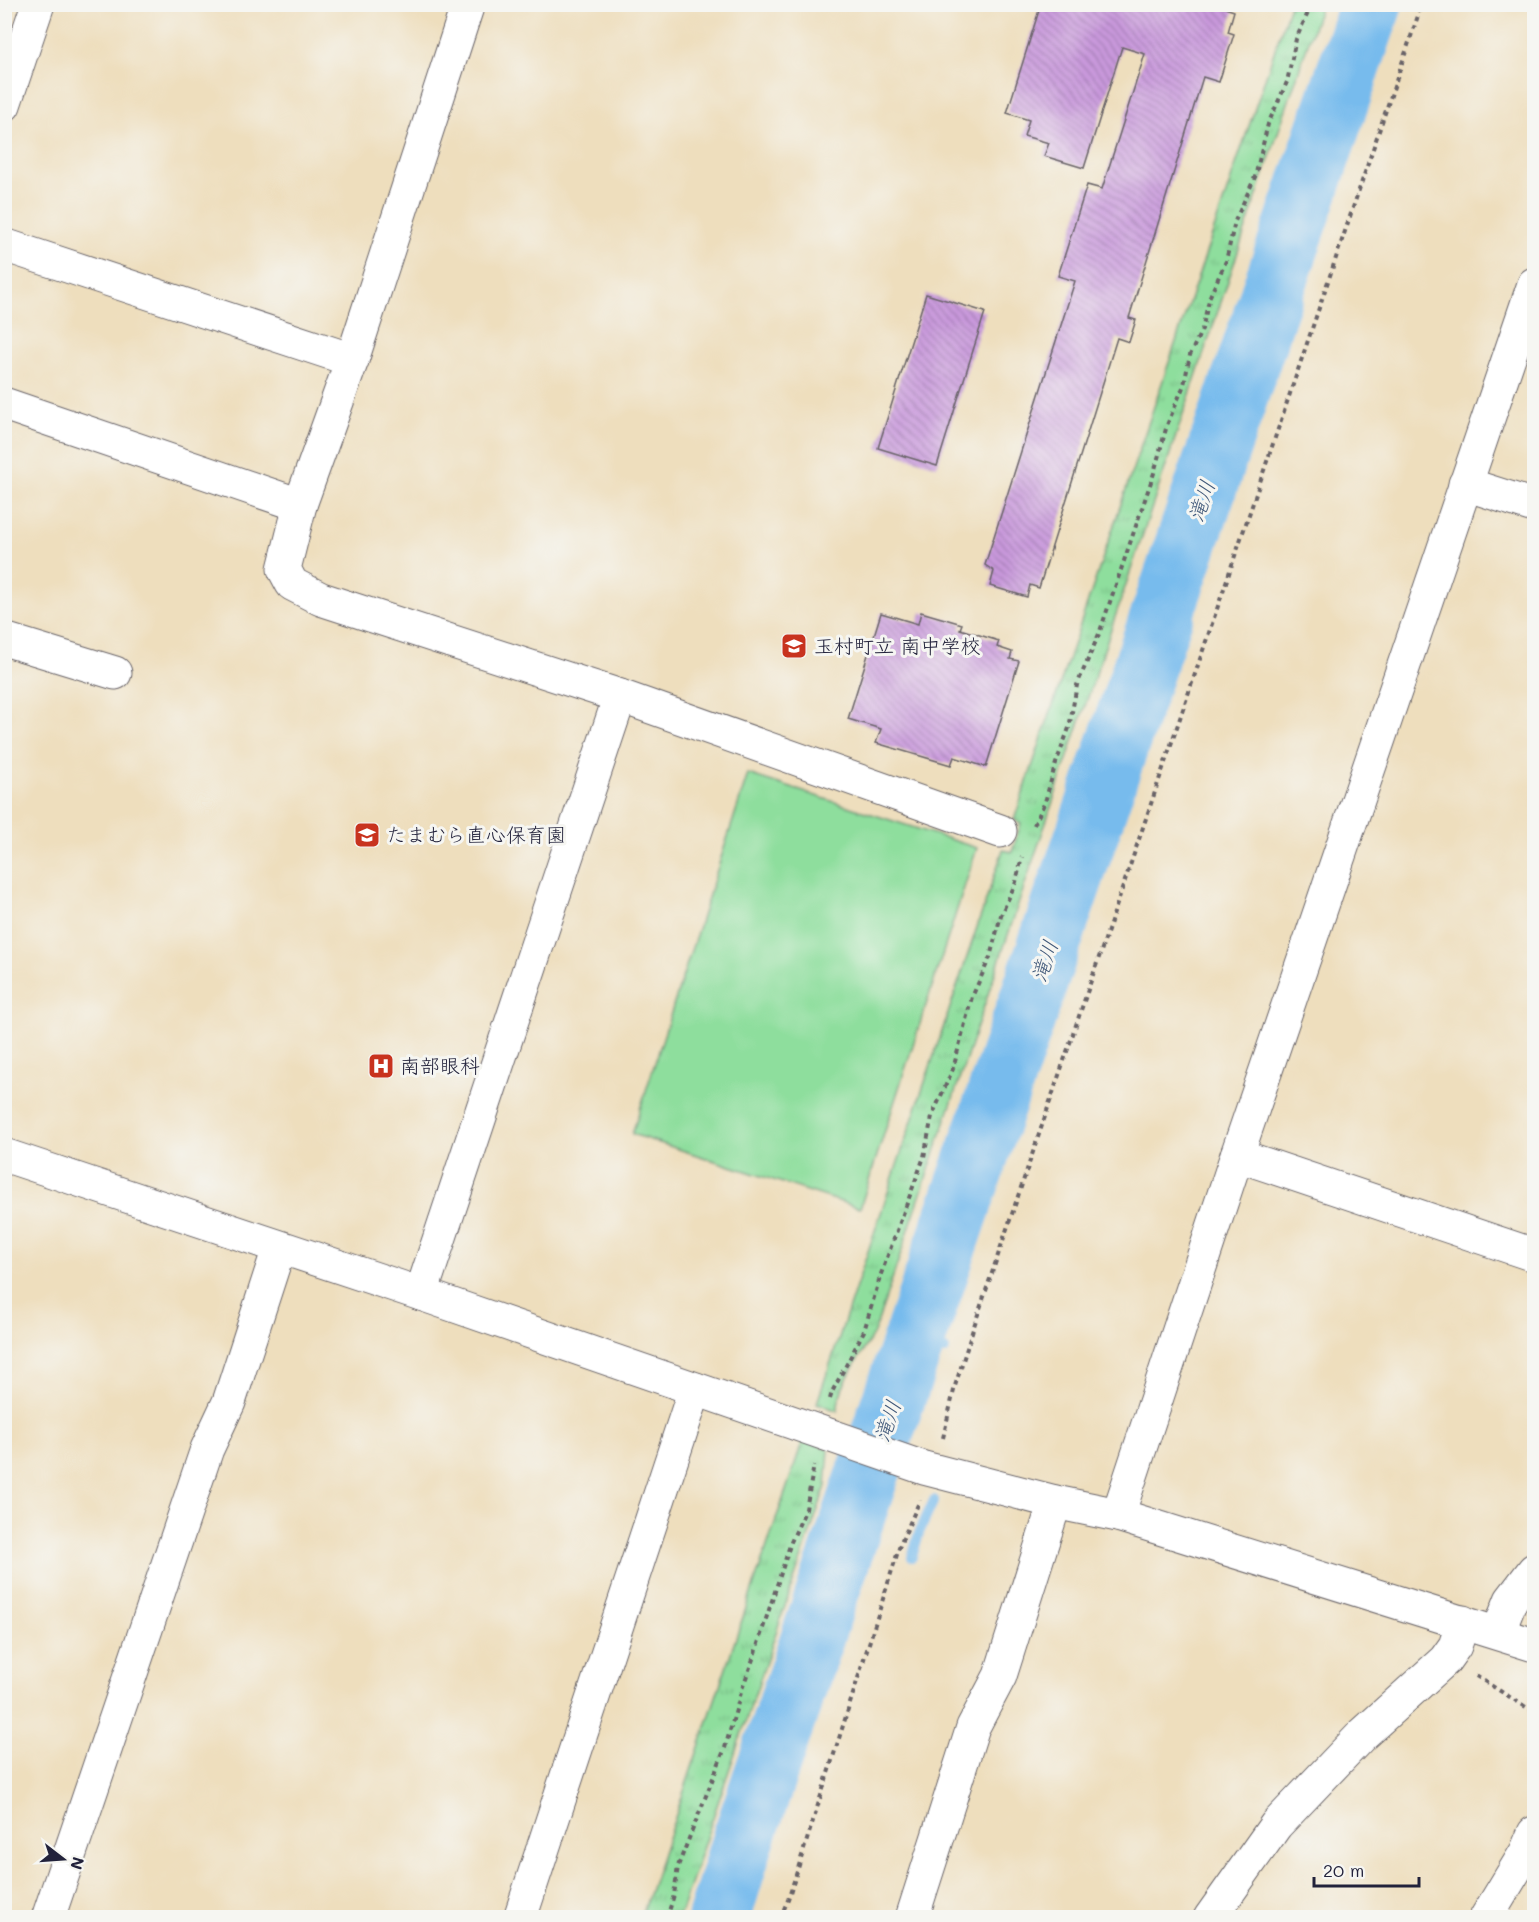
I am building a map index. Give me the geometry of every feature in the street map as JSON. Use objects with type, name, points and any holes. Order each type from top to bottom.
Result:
[{"type":"street","points":[[4,105],[38,4]]},
{"type":"street","points":[[468,4],[352,360],[300,505],[284,569],[292,584],[321,599],[620,696],[1012,841]]},
{"type":"street","points":[[4,245],[352,360]]},
{"type":"street","points":[[1118,1515],[1237,1155],[1534,284]]},
{"type":"street","points":[[4,404],[300,505]]},
{"type":"street","points":[[1465,484],[1534,506]]},
{"type":"street","points":[[4,639],[115,672]]},
{"type":"street","points":[[421,1294],[620,696]]},
{"type":"street","points":[[4,1155],[421,1294],[695,1389],[825,1446],[924,1479],[1042,1499],[1118,1515],[1534,1645]]},
{"type":"street","points":[[1237,1155],[1534,1255]]},
{"type":"street","points":[[48,1917],[207,1449],[229,1402],[279,1248]]},
{"type":"street","points":[[520,1917],[695,1389]]},
{"type":"street","points":[[912,1917],[973,1727],[1000,1676],[1042,1499]]},
{"type":"street","points":[[1498,1633],[1510,1600],[1534,1570]]},
{"type":"street","points":[[1210,1917],[1276,1825],[1362,1736],[1445,1660],[1455,1646],[1463,1622]]},
{"type":"street","points":[[1486,1917],[1526,1852],[1534,1833]]},
{"type":"path","points":[[1031,831],[1045,802],[1069,728],[1077,685],[1099,634],[1154,473],[1167,425],[1184,384],[1190,355],[1202,329],[1210,296],[1226,261],[1235,220],[1255,177],[1268,124],[1287,82],[1296,39],[1312,4]]},
{"type":"path","points":[[943,1440],[955,1386],[977,1317],[1422,4]]},
{"type":"path","points":[[829,1403],[832,1392],[864,1331],[881,1274],[924,1157],[932,1116],[953,1069],[972,997],[990,957],[1001,915],[1016,882],[1012,841]]},
{"type":"path","points":[[667,1917],[674,1895],[678,1866],[725,1748],[741,1689],[791,1542],[806,1509],[825,1446]]},
{"type":"path","points":[[780,1917],[791,1889],[900,1545],[924,1479]]},
{"type":"path","points":[[1471,1673],[1534,1712]]},
{"type":"green space","points":[[1290,5],[1321,5],[874,1333],[846,1381],[841,1392],[838,1411],[817,1403],[1003,850],[1012,852],[1021,823],[1014,820]]},
{"type":"green space","points":[[748,774],[977,848],[860,1208],[632,1134]]},
{"type":"green space","points":[[803,1440],[829,1449],[826,1486],[679,1917],[641,1918]]},
{"type":"building","points":[[1041,4],[1213,4],[1234,11],[1228,32],[1234,34],[1219,82],[1203,77],[1129,318],[1136,320],[1129,342],[1117,338],[1039,588],[1030,585],[1027,597],[990,586],[994,571],[985,565],[1075,281],[1058,276],[1087,185],[1102,189],[1145,54],[1122,47],[1084,168],[1044,156],[1049,143],[1024,136],[1029,120],[1007,113]]},
{"type":"building","points":[[926,294],[985,312],[937,466],[878,448]]},
{"type":"building","points":[[921,612],[962,624],[960,629],[999,641],[997,647],[1012,652],[1010,659],[1019,661],[986,767],[954,757],[951,765],[876,743],[881,729],[848,719],[881,613],[918,624]]},
{"type":"waterway","name":"滝川","points":[[719,1918],[743,1840],[1371,4]]},
{"type":"waterway","points":[[913,1340],[945,1350]]},
{"type":"waterway","points":[[912,1557],[919,1533],[934,1500]]},
{"type":"place","name":"玉村町立 南中学校","points":[[794,646]]},
{"type":"place","name":"たまむら直心保育園","points":[[367,835]]},
{"type":"place","name":"南部眼科","points":[[381,1066]]}]
